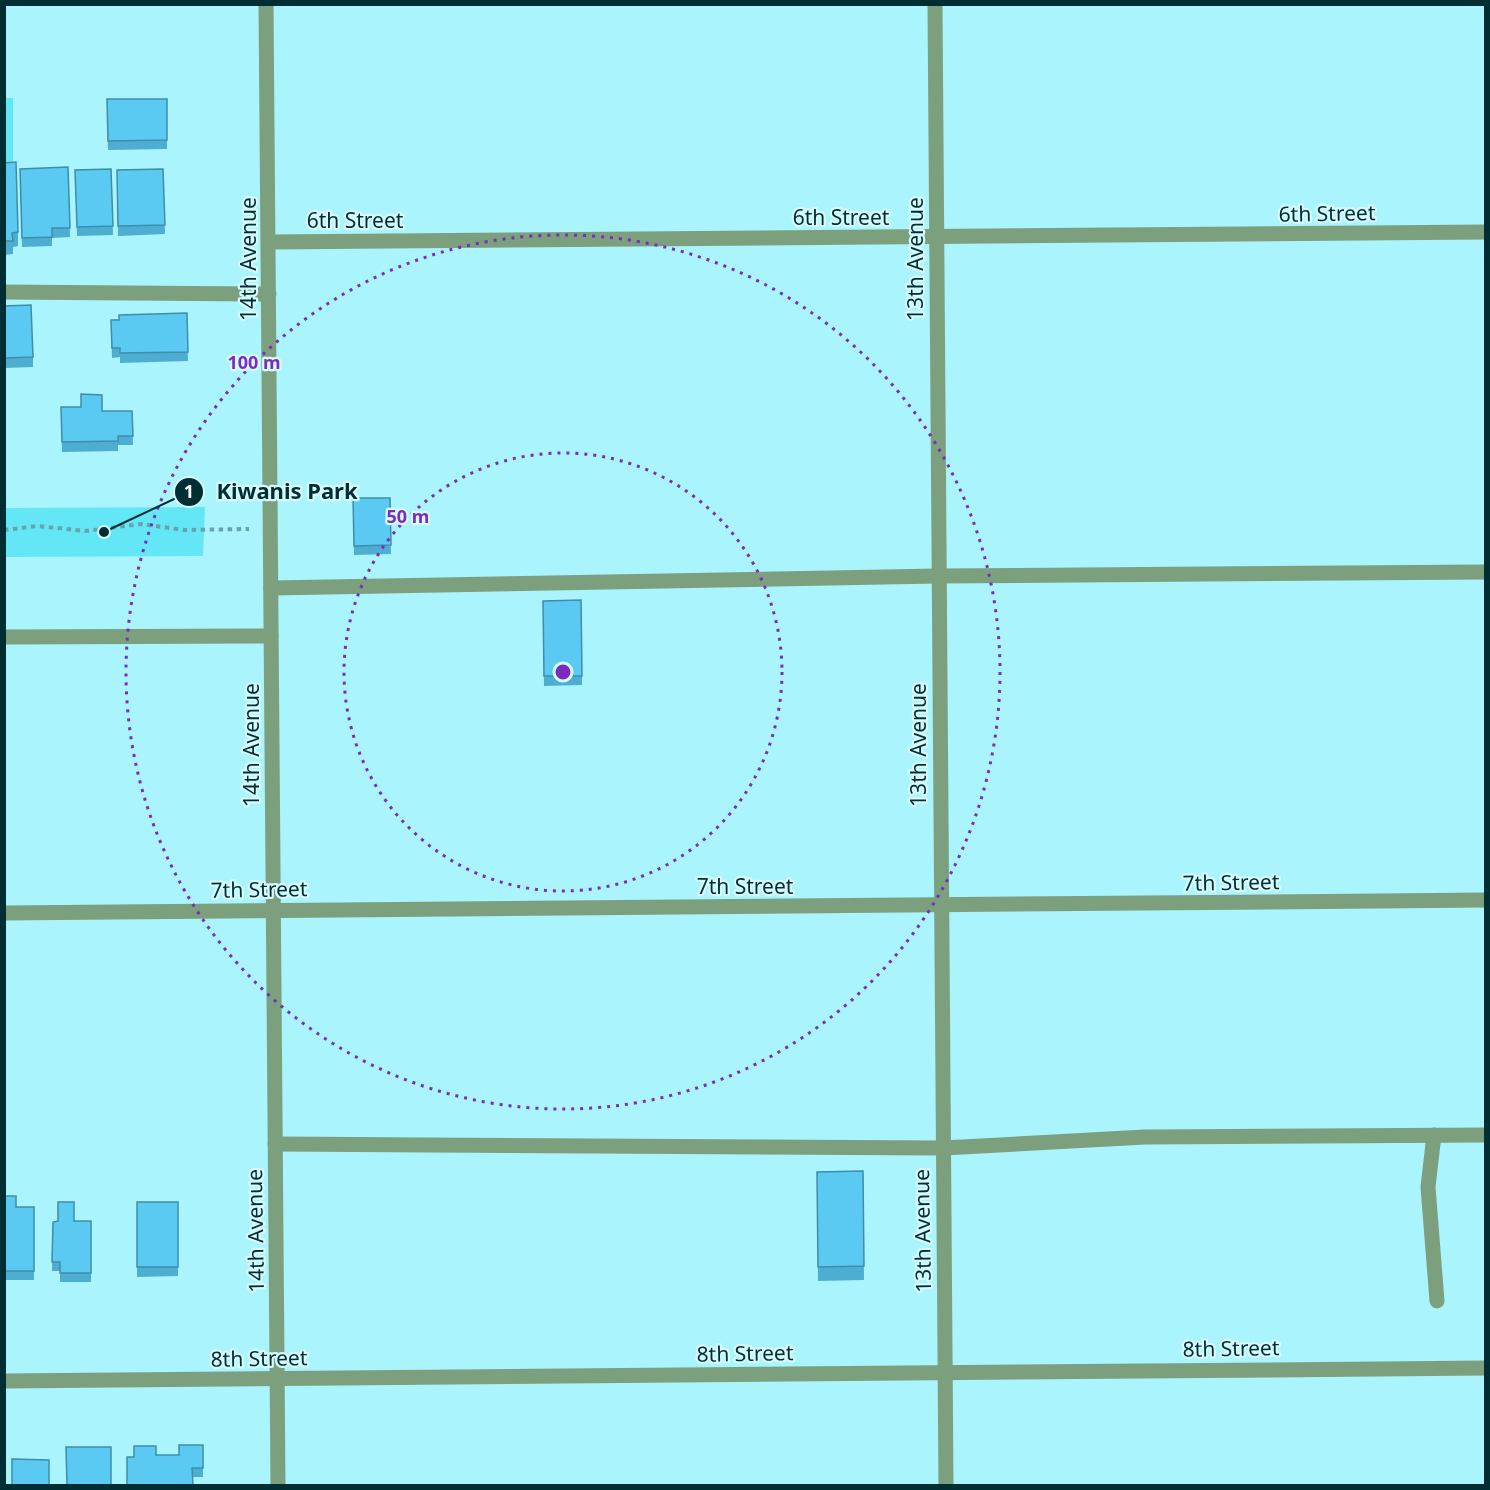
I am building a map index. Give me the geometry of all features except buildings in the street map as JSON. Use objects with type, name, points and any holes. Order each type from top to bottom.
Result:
[{"type":"street","name":"14th Avenue","points":[[266,4],[278,1485]]},
{"type":"street","name":"13th Avenue","points":[[935,4],[946,1485]]},
{"type":"street","name":"6th Street","points":[[269,242],[1485,232]]},
{"type":"street","points":[[4,292],[269,294]]},
{"type":"street","points":[[271,588],[938,576],[1485,573]]},
{"type":"street","points":[[4,637],[271,636]]},
{"type":"street","name":"7th Street","points":[[4,913],[1485,900]]},
{"type":"street","points":[[1434,1135],[1428,1186],[1437,1301]]},
{"type":"street","points":[[275,1143],[943,1148],[1145,1137],[1485,1135]]},
{"type":"street","name":"8th Street","points":[[4,1381],[1485,1368]]},
{"type":"path","points":[[4,530],[38,525],[85,531],[141,524],[184,530],[271,529]]},
{"type":"shaded area","points":[[4,98],[13,98],[13,168],[5,168]]},
{"type":"shaded area","points":[[205,507],[203,556],[5,557],[5,508]]},
{"type":"place","name":"Kiwanis Park","points":[[104,532]]}]
